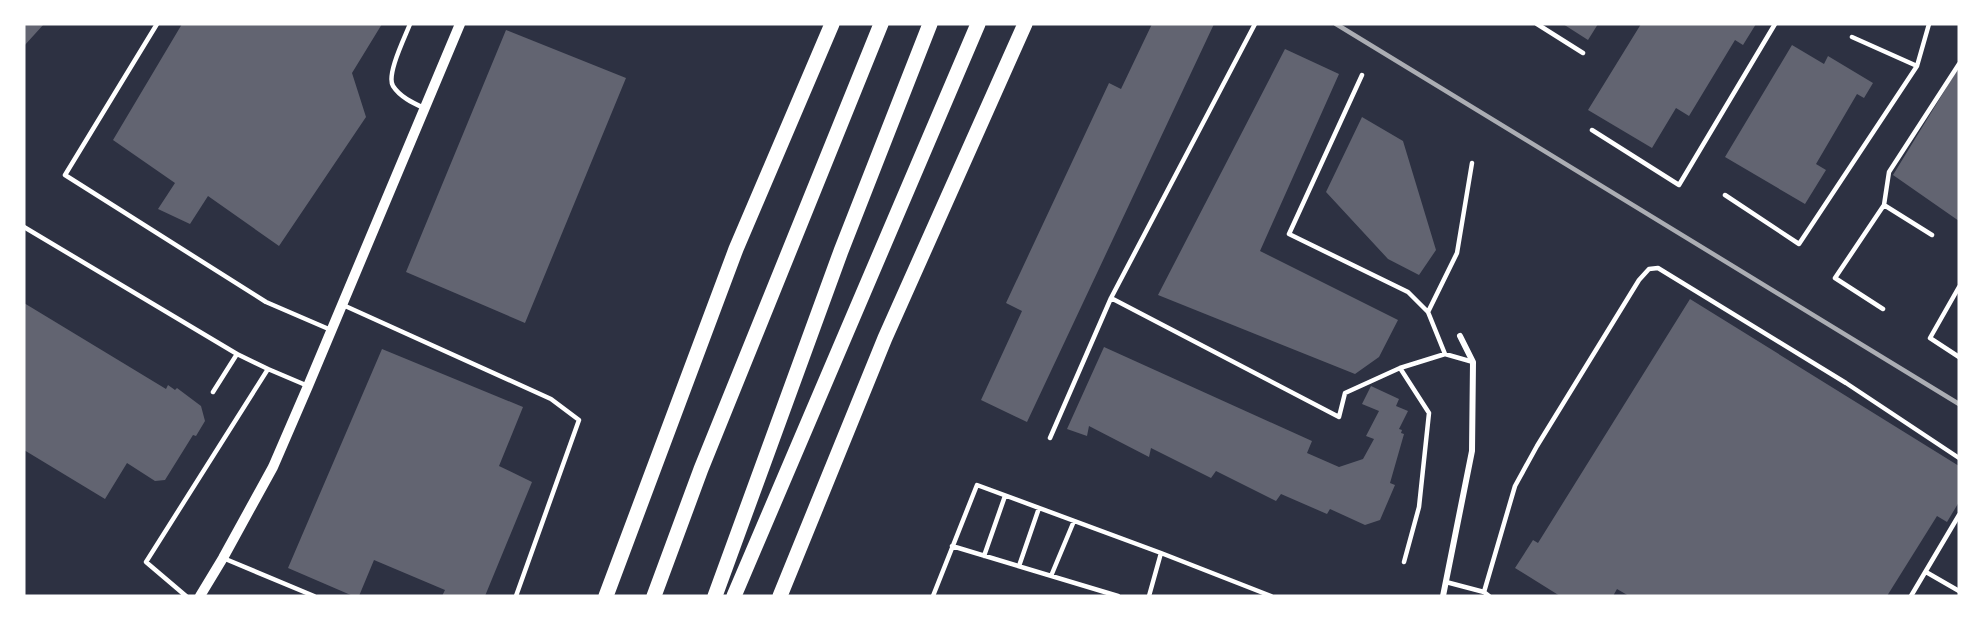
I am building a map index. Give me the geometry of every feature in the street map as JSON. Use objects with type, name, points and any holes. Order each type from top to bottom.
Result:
[{"type":"highway","points":[[606,596],[736,249],[832,24]]},
{"type":"highway","points":[[654,596],[706,458],[881,24]]},
{"type":"highway","points":[[715,596],[841,251],[930,24]]},
{"type":"highway","points":[[734,596],[978,24]]},
{"type":"highway","points":[[780,596],[885,338],[1025,24]]},
{"type":"highway","points":[[791,596],[885,338]]},
{"type":"street","points":[[200,596],[273,467],[460,24]]},
{"type":"street","points":[[1443,596],[1472,451],[1473,362],[1460,336]]},
{"type":"lane","points":[[157,24],[65,175],[266,302],[331,330]]},
{"type":"lane","points":[[410,24],[391,75],[393,85],[407,100],[424,108]]},
{"type":"lane","points":[[1050,438],[1111,298],[1255,24]]},
{"type":"lane","points":[[1538,24],[1582,53]]},
{"type":"lane","points":[[1592,130],[1679,185],[1775,24]]},
{"type":"lane","points":[[1725,195],[1799,244],[1917,66],[1929,24]]},
{"type":"lane","points":[[1852,37],[1917,66]]},
{"type":"lane","points":[[1883,309],[1835,278],[1884,205],[1889,172],[1959,64]]},
{"type":"lane","points":[[1362,75],[1289,234],[1408,292],[1428,312],[1445,354]]},
{"type":"lane","points":[[1428,312],[1457,253],[1472,163]]},
{"type":"lane","points":[[1884,205],[1932,235]]},
{"type":"lane","points":[[24,227],[237,354],[308,386]]},
{"type":"lane","points":[[1484,592],[1515,486],[1639,280],[1649,269],[1659,268],[1846,383],[1959,458]]},
{"type":"lane","points":[[1959,287],[1930,339],[1959,357]]},
{"type":"lane","points":[[1111,298],[1339,417],[1345,393],[1400,368],[1445,354],[1473,362]]},
{"type":"lane","points":[[341,304],[551,399],[579,420],[516,596]]},
{"type":"lane","points":[[213,392],[237,354]]},
{"type":"lane","points":[[1400,368],[1429,412],[1419,507],[1404,562]]},
{"type":"lane","points":[[186,596],[146,562],[268,369]]},
{"type":"lane","points":[[933,596],[977,485],[1271,596]]},
{"type":"lane","points":[[984,556],[1005,496]]},
{"type":"lane","points":[[1018,566],[1039,508]]},
{"type":"lane","points":[[1911,596],[1959,515]]},
{"type":"lane","points":[[1051,576],[1074,521]]},
{"type":"lane","points":[[952,546],[1118,596]]},
{"type":"lane","points":[[1149,596],[1161,553]]},
{"type":"lane","points":[[223,558],[314,596]]},
{"type":"lane","points":[[1926,572],[1959,591],[1957,596]]},
{"type":"lane","points":[[1446,582],[1484,592],[1489,596]]},
{"type":"building","points":[[24,24],[44,24],[24,46]]},
{"type":"building","points":[[182,24],[382,24],[352,73],[366,117],[279,246],[208,196],[190,224],[158,209],[175,183],[113,140]]},
{"type":"building","points":[[1152,24],[1214,24],[1027,422],[981,400],[1022,311],[1006,303],[1109,83],[1121,89]]},
{"type":"building","points":[[1563,24],[1598,24],[1588,40]]},
{"type":"building","points":[[1641,24],[1756,24],[1743,45],[1735,40],[1689,116],[1676,108],[1652,148],[1588,110]]},
{"type":"building","points":[[506,30],[626,78],[525,323],[406,272]]},
{"type":"building","points":[[1792,45],[1824,64],[1828,56],[1873,83],[1864,98],[1857,94],[1816,164],[1826,170],[1805,204],[1725,157]]},
{"type":"building","points":[[1285,49],[1339,74],[1260,251],[1398,320],[1379,357],[1355,374],[1158,295]]},
{"type":"building","points":[[1959,67],[1959,221],[1893,175]]},
{"type":"building","points":[[1362,117],[1403,141],[1436,250],[1419,275],[1388,259],[1326,192]]},
{"type":"building","points":[[1690,299],[1959,466],[1959,502],[1947,522],[1937,516],[1887,596],[1629,596],[1617,589],[1613,596],[1560,596],[1515,568],[1533,540],[1538,543]]},
{"type":"building","points":[[24,303],[166,389],[168,385],[175,390],[177,388],[201,406],[205,421],[196,436],[193,435],[165,480],[155,481],[127,463],[105,499],[24,450]]},
{"type":"building","points":[[1104,347],[1312,441],[1307,453],[1339,467],[1363,459],[1374,439],[1366,436],[1379,411],[1362,404],[1371,386],[1399,399],[1396,406],[1408,411],[1399,429],[1404,434],[1390,483],[1395,485],[1380,520],[1365,525],[1330,509],[1327,514],[1281,494],[1276,501],[1216,471],[1211,478],[1151,448],[1149,457],[1089,426],[1087,436],[1067,429]]},
{"type":"building","points":[[382,349],[523,407],[499,466],[532,482],[485,596],[442,596],[445,590],[374,560],[359,596],[353,596],[288,568]]},
{"type":"railway","points":[[1336,24],[1959,404]]}]
